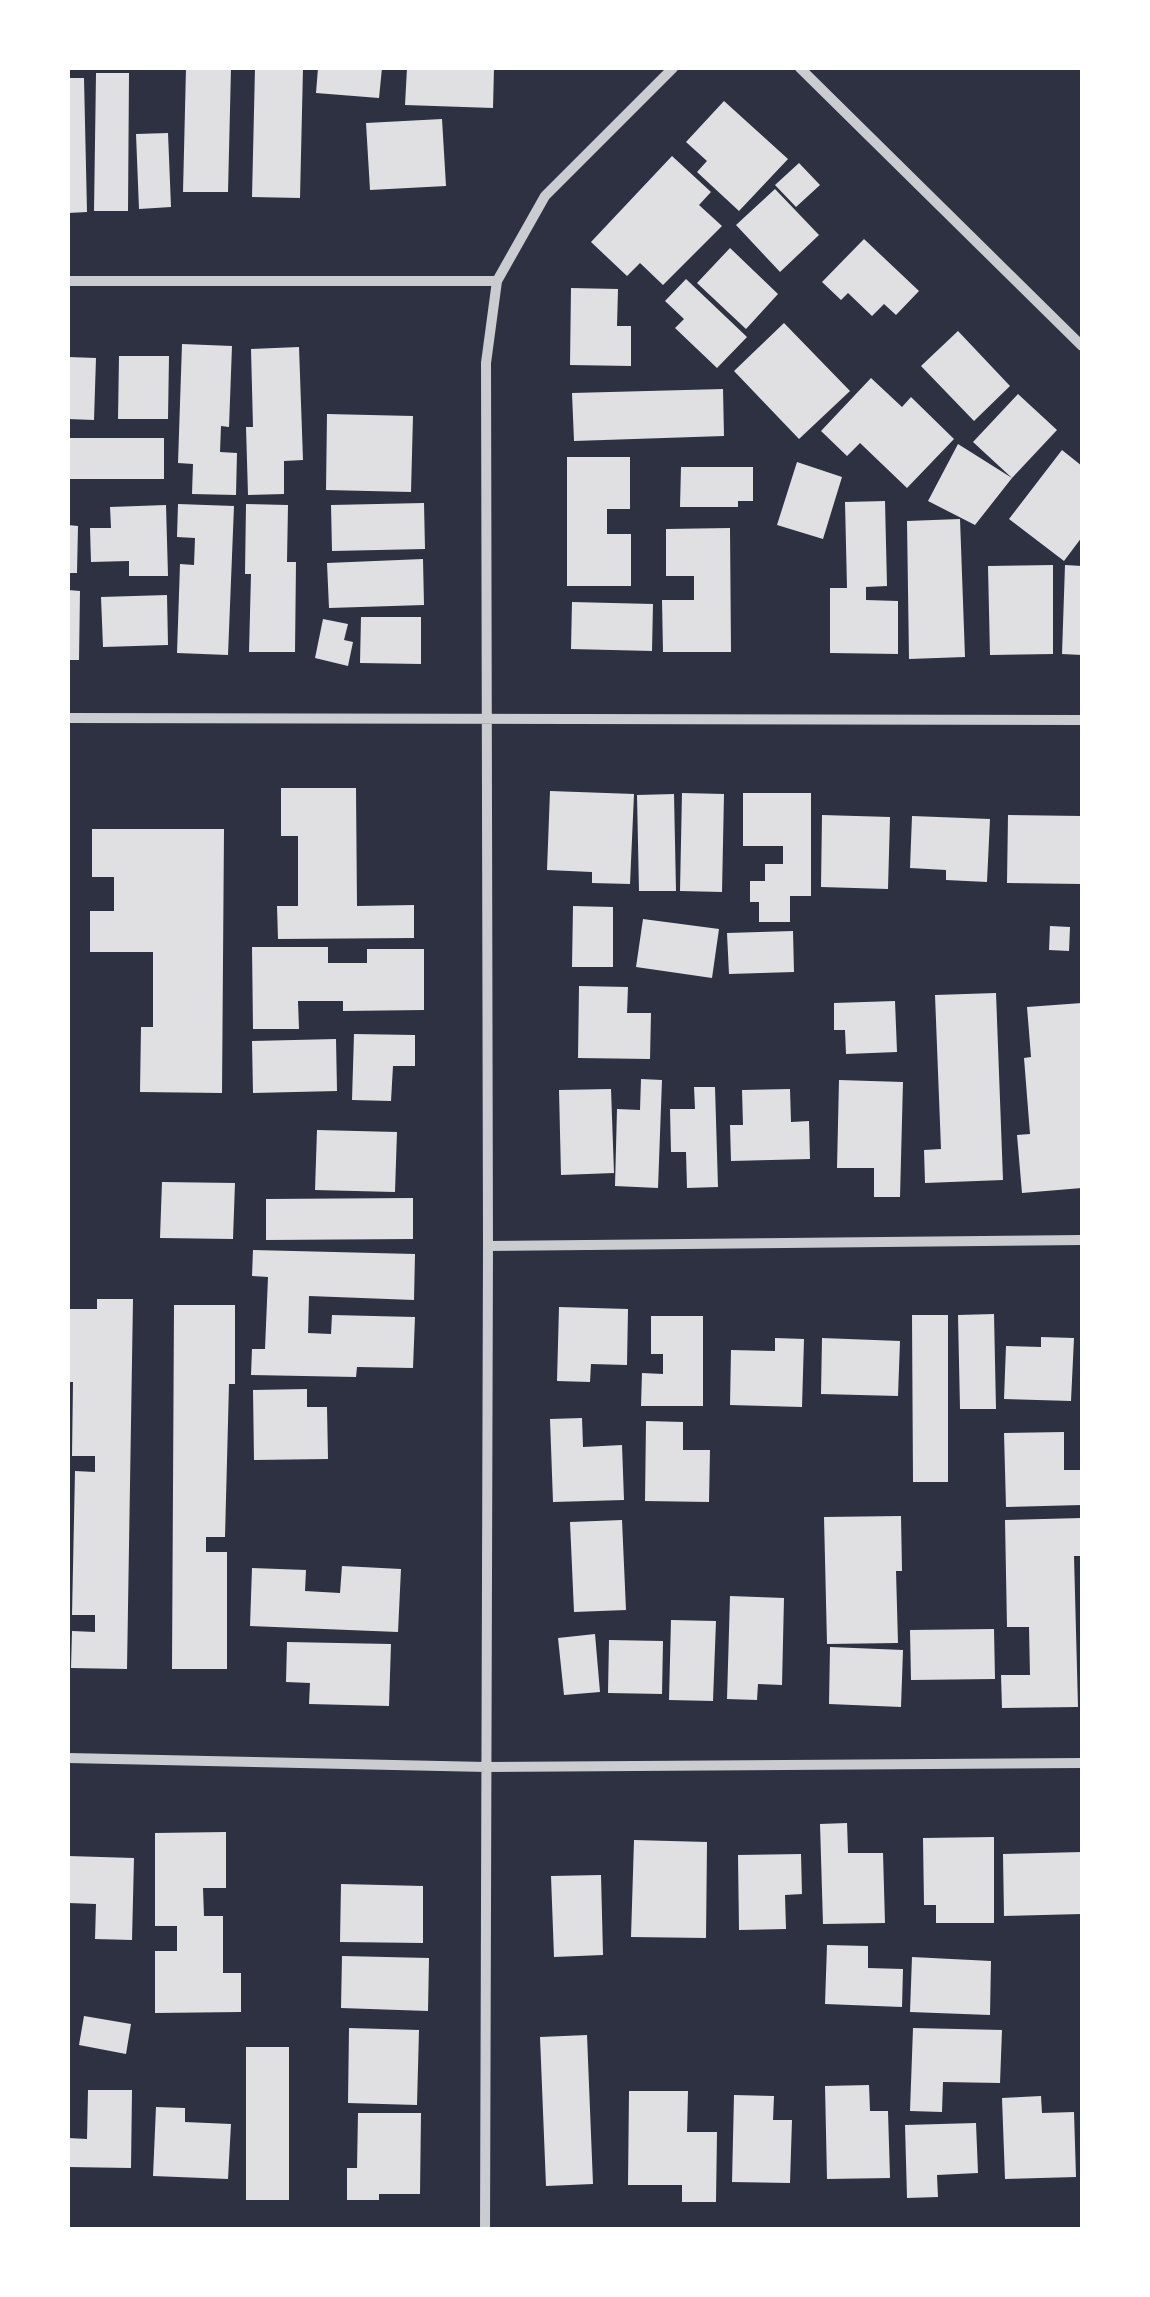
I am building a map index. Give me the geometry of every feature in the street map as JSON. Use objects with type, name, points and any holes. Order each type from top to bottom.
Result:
[{"type":"street","points":[[484,2230],[486,363],[497,281],[545,196],[673,68]]},
{"type":"street","points":[[800,68],[1082,346]]},
{"type":"street","points":[[68,280],[497,281]]},
{"type":"street","points":[[68,718],[1082,720]]},
{"type":"street","points":[[488,1246],[1082,1240]]},
{"type":"street","points":[[68,1758],[487,1767],[1082,1762]]},
{"type":"building","points":[[186,68],[231,68],[228,192],[183,192]]},
{"type":"building","points":[[255,68],[303,68],[300,198],[252,197]]},
{"type":"building","points":[[318,68],[382,68],[379,98],[316,93]]},
{"type":"building","points":[[407,68],[494,68],[493,108],[405,105]]},
{"type":"building","points":[[96,73],[129,73],[128,211],[94,211]]},
{"type":"building","points":[[68,78],[84,78],[87,212],[68,213]]},
{"type":"building","points":[[724,101],[788,159],[739,211],[697,172],[707,161],[686,142]]},
{"type":"building","points":[[442,119],[446,186],[370,190],[366,123]]},
{"type":"building","points":[[168,133],[171,207],[139,209],[136,134]]},
{"type":"building","points":[[672,156],[711,192],[699,205],[722,226],[663,285],[640,263],[627,276],[591,242]]},
{"type":"building","points":[[799,163],[820,185],[796,207],[775,185]]},
{"type":"building","points":[[775,189],[819,235],[780,272],[736,225]]},
{"type":"building","points":[[864,239],[919,291],[896,315],[884,304],[872,316],[848,293],[841,300],[822,282]]},
{"type":"building","points":[[730,248],[778,294],[746,329],[697,283]]},
{"type":"building","points":[[686,279],[747,337],[717,368],[675,328],[684,319],[665,301]]},
{"type":"building","points":[[571,288],[618,289],[617,326],[631,326],[631,366],[570,365]]},
{"type":"building","points":[[784,323],[850,391],[799,439],[734,371]]},
{"type":"building","points":[[958,331],[1010,386],[974,421],[921,366]]},
{"type":"building","points":[[182,344],[232,346],[229,427],[221,426],[220,452],[237,453],[236,495],[192,494],[193,464],[178,463]]},
{"type":"building","points":[[299,347],[303,460],[284,461],[284,494],[248,495],[246,427],[253,427],[251,349]]},
{"type":"building","points":[[119,356],[169,356],[168,419],[118,419]]},
{"type":"building","points":[[68,357],[96,358],[94,420],[68,419]]},
{"type":"building","points":[[871,378],[902,407],[911,397],[954,439],[907,488],[860,443],[847,456],[821,431]]},
{"type":"building","points":[[723,389],[724,436],[574,441],[572,393]]},
{"type":"building","points":[[1018,394],[1057,430],[1012,478],[973,442]]},
{"type":"building","points":[[327,414],[413,416],[411,492],[326,490]]},
{"type":"building","points":[[68,438],[164,438],[164,479],[68,479]]},
{"type":"building","points":[[958,444],[1012,478],[975,525],[928,501]]},
{"type":"building","points":[[1062,450],[1082,466],[1082,537],[1064,561],[1009,519]]},
{"type":"building","points":[[567,457],[630,457],[630,509],[607,509],[607,534],[631,534],[631,586],[567,586]]},
{"type":"building","points":[[797,462],[842,477],[823,539],[777,525]]},
{"type":"building","points":[[681,467],[753,467],[753,501],[738,501],[738,507],[680,507]]},
{"type":"building","points":[[885,501],[887,586],[866,587],[866,600],[898,601],[898,654],[830,653],[830,588],[847,588],[845,502]]},
{"type":"building","points":[[424,503],[425,549],[332,551],[331,505]]},
{"type":"building","points":[[178,504],[234,506],[228,655],[177,653],[180,564],[194,565],[195,538],[177,537]]},
{"type":"building","points":[[246,504],[288,505],[287,562],[296,562],[295,652],[249,652],[251,574],[245,574]]},
{"type":"building","points":[[166,505],[168,576],[129,576],[129,561],[91,562],[90,528],[111,528],[110,507]]},
{"type":"building","points":[[960,519],[965,657],[909,659],[907,521]]},
{"type":"building","points":[[68,525],[78,526],[77,573],[68,573]]},
{"type":"building","points":[[730,528],[731,652],[663,652],[662,600],[694,600],[694,576],[666,576],[666,529]]},
{"type":"building","points":[[423,559],[424,605],[329,608],[327,563]]},
{"type":"building","points":[[1053,565],[1053,654],[990,655],[988,566]]},
{"type":"building","points":[[1065,565],[1082,566],[1082,655],[1062,654]]},
{"type":"building","points":[[68,590],[80,591],[79,660],[68,660]]},
{"type":"building","points":[[167,595],[168,645],[103,647],[101,597]]},
{"type":"building","points":[[572,602],[653,604],[652,651],[571,649]]},
{"type":"building","points":[[361,617],[421,617],[421,664],[360,663]]},
{"type":"building","points":[[323,619],[348,624],[344,640],[353,642],[348,666],[315,658]]},
{"type":"building","points":[[281,788],[356,788],[357,906],[414,905],[414,938],[278,939],[277,906],[298,906],[298,836],[281,836]]},
{"type":"building","points":[[550,791],[634,794],[630,884],[592,883],[592,872],[547,870]]},
{"type":"building","points":[[682,793],[724,794],[722,892],[680,891]]},
{"type":"building","points":[[743,793],[811,793],[811,896],[790,896],[790,922],[759,922],[759,902],[750,902],[750,881],[765,881],[765,864],[783,864],[783,846],[743,846]]},
{"type":"building","points":[[674,794],[676,891],[639,891],[637,795]]},
{"type":"building","points":[[822,815],[890,817],[888,889],[821,887]]},
{"type":"building","points":[[1008,815],[1082,816],[1082,884],[1007,883]]},
{"type":"building","points":[[912,816],[990,819],[987,882],[946,880],[946,870],[910,868]]},
{"type":"building","points":[[92,829],[224,829],[222,1093],[140,1092],[141,1027],[153,1027],[153,952],[90,952],[90,911],[114,911],[114,877],[92,877]]},
{"type":"building","points":[[573,906],[613,907],[613,967],[572,967]]},
{"type":"building","points":[[643,919],[719,929],[712,978],[636,967]]},
{"type":"building","points":[[1050,926],[1070,927],[1069,951],[1049,950]]},
{"type":"building","points":[[793,931],[794,972],[729,974],[727,933]]},
{"type":"building","points":[[252,947],[328,947],[328,963],[367,963],[367,949],[424,949],[424,1010],[343,1011],[343,1001],[298,1001],[299,1029],[253,1029]]},
{"type":"building","points":[[579,986],[628,987],[627,1013],[651,1013],[650,1059],[578,1058]]},
{"type":"building","points":[[996,993],[1003,1180],[925,1183],[924,1150],[941,1149],[935,995]]},
{"type":"building","points":[[895,1001],[897,1052],[846,1054],[845,1030],[834,1030],[834,1003]]},
{"type":"building","points":[[1082,1003],[1082,1188],[1022,1193],[1017,1135],[1030,1134],[1024,1058],[1031,1057],[1027,1007]]},
{"type":"building","points":[[354,1034],[415,1035],[415,1066],[393,1066],[391,1101],[352,1100]]},
{"type":"building","points":[[336,1039],[337,1091],[253,1093],[252,1041]]},
{"type":"building","points":[[641,1079],[662,1080],[658,1188],[615,1186],[617,1109],[640,1110]]},
{"type":"building","points":[[839,1080],[903,1082],[900,1197],[874,1197],[874,1168],[837,1168]]},
{"type":"building","points":[[694,1087],[715,1087],[718,1187],[687,1188],[686,1152],[671,1152],[670,1109],[695,1109]]},
{"type":"building","points":[[611,1089],[614,1173],[561,1175],[559,1090]]},
{"type":"building","points":[[790,1089],[791,1122],[809,1121],[810,1159],[731,1161],[730,1125],[743,1125],[742,1090]]},
{"type":"building","points":[[317,1130],[397,1132],[395,1192],[315,1190]]},
{"type":"building","points":[[162,1182],[235,1183],[233,1239],[160,1238]]},
{"type":"building","points":[[413,1198],[413,1239],[266,1240],[266,1199]]},
{"type":"building","points":[[253,1250],[415,1254],[414,1300],[309,1296],[308,1333],[331,1334],[332,1315],[415,1317],[413,1368],[357,1367],[356,1377],[251,1375],[252,1349],[265,1349],[268,1277],[252,1276]]},
{"type":"building","points":[[97,1299],[133,1299],[127,1669],[71,1668],[72,1631],[95,1632],[95,1615],[72,1615],[75,1471],[95,1472],[95,1456],[72,1456],[73,1382],[68,1382],[68,1309],[97,1309]]},
{"type":"building","points":[[174,1305],[235,1305],[235,1384],[229,1384],[225,1537],[206,1537],[206,1552],[227,1552],[227,1669],[172,1669]]},
{"type":"building","points":[[559,1307],[628,1309],[627,1365],[591,1364],[590,1382],[557,1381]]},
{"type":"building","points":[[994,1314],[996,1409],[960,1409],[958,1315]]},
{"type":"building","points":[[912,1315],[948,1315],[948,1482],[913,1482]]},
{"type":"building","points":[[651,1316],[703,1316],[703,1406],[641,1406],[642,1373],[663,1374],[663,1354],[651,1354]]},
{"type":"building","points":[[1041,1337],[1074,1338],[1071,1401],[1004,1399],[1006,1346],[1041,1347]]},
{"type":"building","points":[[775,1338],[804,1339],[802,1407],[730,1405],[731,1350],[775,1351]]},
{"type":"building","points":[[822,1338],[900,1341],[898,1396],[821,1394]]},
{"type":"building","points":[[307,1389],[307,1407],[327,1407],[328,1459],[254,1460],[253,1390]]},
{"type":"building","points":[[582,1418],[583,1447],[622,1445],[624,1500],[553,1502],[550,1419]]},
{"type":"building","points":[[646,1421],[683,1422],[683,1450],[710,1450],[709,1502],[645,1501]]},
{"type":"building","points":[[1064,1432],[1064,1470],[1082,1470],[1082,1505],[1006,1507],[1004,1433]]},
{"type":"building","points":[[901,1516],[902,1571],[896,1571],[898,1643],[827,1644],[824,1517]]},
{"type":"building","points":[[1082,1518],[1082,1556],[1074,1556],[1078,1707],[1002,1708],[1001,1675],[1030,1675],[1029,1627],[1007,1627],[1005,1520]]},
{"type":"building","points":[[622,1520],[626,1610],[574,1612],[570,1522]]},
{"type":"building","points":[[342,1566],[401,1569],[398,1632],[250,1626],[252,1568],[306,1570],[305,1591],[340,1593]]},
{"type":"building","points":[[730,1596],[784,1598],[782,1685],[758,1684],[757,1700],[727,1699]]},
{"type":"building","points":[[671,1620],[716,1621],[713,1701],[669,1700]]},
{"type":"building","points":[[994,1629],[995,1679],[911,1680],[910,1630]]},
{"type":"building","points":[[595,1634],[600,1692],[564,1695],[558,1638]]},
{"type":"building","points":[[609,1640],[663,1641],[662,1694],[608,1693]]},
{"type":"building","points":[[287,1642],[391,1644],[389,1706],[309,1704],[310,1683],[286,1682]]},
{"type":"building","points":[[830,1647],[903,1650],[901,1707],[829,1704]]},
{"type":"building","points":[[847,1823],[848,1853],[883,1853],[885,1923],[823,1924],[820,1824]]},
{"type":"building","points":[[226,1832],[226,1888],[203,1888],[204,1916],[223,1916],[223,1973],[241,1973],[241,2012],[155,2013],[155,1951],[177,1951],[177,1926],[155,1926],[155,1833]]},
{"type":"building","points":[[994,1837],[994,1923],[936,1923],[936,1905],[924,1905],[923,1838]]},
{"type":"building","points":[[634,1840],[707,1842],[706,1938],[631,1937]]},
{"type":"building","points":[[1082,1852],[1082,1914],[1004,1916],[1003,1854]]},
{"type":"building","points":[[801,1854],[802,1894],[785,1895],[786,1929],[739,1930],[738,1855]]},
{"type":"building","points":[[68,1856],[134,1858],[132,1940],[95,1939],[96,1904],[68,1903]]},
{"type":"building","points":[[601,1875],[603,1955],[554,1957],[551,1876]]},
{"type":"building","points":[[341,1884],[423,1886],[423,1943],[340,1942]]},
{"type":"building","points":[[827,1945],[868,1946],[868,1968],[903,1969],[902,2007],[825,2004]]},
{"type":"building","points":[[342,1956],[429,1958],[428,2011],[341,2008]]},
{"type":"building","points":[[912,1957],[991,1961],[990,2015],[910,2012]]},
{"type":"building","points":[[84,2016],[131,2024],[126,2054],[79,2045]]},
{"type":"building","points":[[349,2028],[419,2030],[417,2105],[348,2103]]},
{"type":"building","points":[[913,2028],[1002,2030],[1000,2083],[943,2082],[942,2112],[910,2111]]},
{"type":"building","points":[[587,2035],[593,2184],[546,2186],[540,2037]]},
{"type":"building","points":[[246,2047],[289,2047],[289,2200],[246,2200]]},
{"type":"building","points":[[869,2085],[870,2111],[888,2111],[890,2178],[827,2179],[825,2086]]},
{"type":"building","points":[[88,2090],[132,2090],[131,2168],[68,2167],[68,2138],[87,2139]]},
{"type":"building","points":[[629,2091],[688,2091],[687,2132],[717,2132],[716,2202],[682,2202],[682,2185],[628,2185]]},
{"type":"building","points":[[734,2095],[774,2096],[773,2120],[792,2120],[790,2183],[732,2182]]},
{"type":"building","points":[[1041,2096],[1042,2113],[1074,2112],[1076,2177],[1005,2179],[1002,2098]]},
{"type":"building","points":[[156,2107],[185,2108],[185,2122],[231,2124],[228,2179],[153,2176]]},
{"type":"building","points":[[358,2113],[421,2113],[420,2194],[379,2194],[379,2200],[347,2200],[347,2168],[357,2168]]},
{"type":"building","points":[[976,2123],[978,2173],[937,2175],[938,2197],[907,2198],[905,2125]]}]
